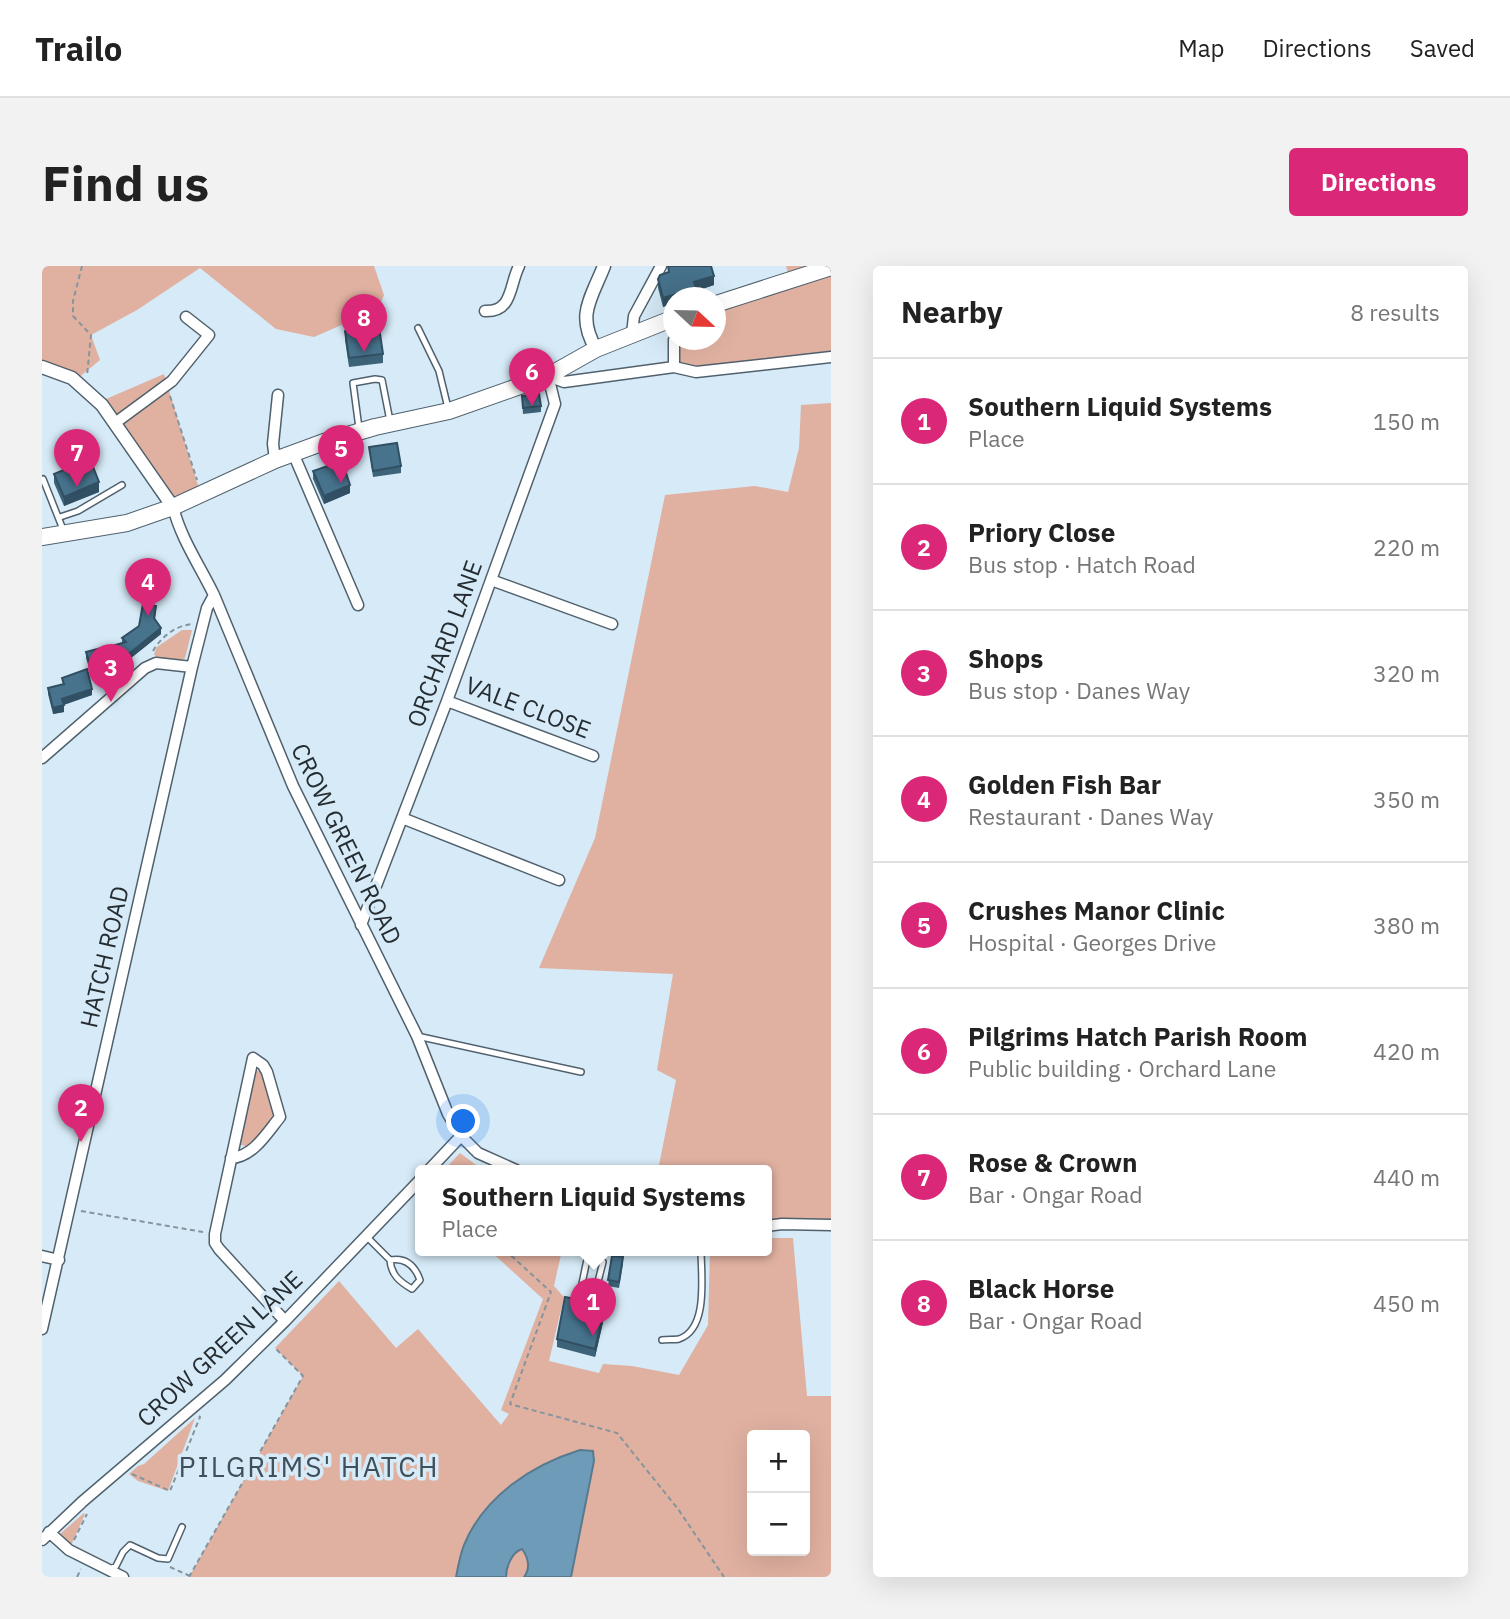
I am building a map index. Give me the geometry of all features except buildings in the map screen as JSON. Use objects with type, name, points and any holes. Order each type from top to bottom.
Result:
[{"type":"main road","points":[[726,301],[831,267]]},
{"type":"main road","points":[[42,537],[127,523],[173,508],[293,453],[360,431],[449,411],[548,376],[596,349],[663,322]]},
{"type":"street","points":[[485,311],[495,311],[505,305],[519,266]]},
{"type":"street","points":[[596,349],[587,335],[586,313],[604,266]]},
{"type":"street","points":[[632,334],[634,316],[663,267]]},
{"type":"street","points":[[115,423],[167,384],[209,335],[186,317]]},
{"type":"street","points":[[674,350],[674,367]]},
{"type":"street","points":[[548,376],[564,382],[674,367],[696,372],[831,357]]},
{"type":"street","points":[[42,367],[72,378],[103,405],[173,508]]},
{"type":"street","name":"ORCHARD LANE","points":[[361,925],[447,701],[555,404],[548,376]]},
{"type":"street","points":[[275,460],[273,444],[278,395]]},
{"type":"street","points":[[293,453],[358,605]]},
{"type":"street","name":"CROW GREEN ROAD","points":[[173,508],[180,531],[214,595],[293,786],[417,1036],[448,1114],[461,1136],[478,1153],[505,1165]]},
{"type":"street","points":[[491,580],[612,624]]},
{"type":"street","name":"HATCH ROAD","points":[[42,1329],[202,623],[214,595]]},
{"type":"street","points":[[42,758],[145,668],[156,663],[192,667]]},
{"type":"street","name":"VALE CLOSE","points":[[447,701],[593,756]]},
{"type":"street","points":[[402,818],[559,880]]},
{"type":"street","points":[[232,1158],[240,1158],[251,1151],[280,1117],[267,1072],[263,1065],[253,1058],[215,1234],[215,1243],[285,1321]]},
{"type":"street","points":[[434,1165],[461,1136]]},
{"type":"street","name":"CROW GREEN LANE","points":[[45,1536],[191,1410],[267,1340],[415,1185]]},
{"type":"street","points":[[772,1225],[831,1225]]},
{"type":"street","points":[[42,1256],[59,1260]]},
{"type":"street","points":[[45,1536],[124,1577]]},
{"type":"lane","points":[[418,328],[439,370],[449,411]]},
{"type":"lane","points":[[360,431],[353,383],[382,380],[391,424]]},
{"type":"lane","points":[[44,480],[60,517],[64,534]]},
{"type":"lane","points":[[60,517],[78,511],[122,485]]},
{"type":"lane","points":[[417,1036],[581,1072]]},
{"type":"lane","points":[[366,1236],[390,1260],[391,1270],[402,1283],[412,1289],[421,1280],[416,1269],[405,1260],[390,1260]]},
{"type":"lane","points":[[588,1256],[579,1298],[593,1301],[603,1262]]},
{"type":"lane","points":[[662,1340],[680,1339],[692,1331],[699,1320],[701,1256]]},
{"type":"lane","points":[[107,1569],[116,1566],[130,1545],[158,1558],[168,1559],[182,1527]]},
{"type":"path","points":[[82,266],[75,291],[73,316],[91,335],[85,390]]},
{"type":"path","points":[[167,384],[201,495]]},
{"type":"path","points":[[145,668],[156,646],[171,631],[183,625],[202,623]]},
{"type":"path","points":[[70,1209],[215,1234]]},
{"type":"path","points":[[512,1256],[551,1292],[510,1404],[617,1433],[678,1509],[724,1577]]},
{"type":"path","points":[[168,1559],[170,1567],[189,1576],[303,1376],[267,1340]]},
{"type":"path","points":[[122,1469],[170,1491],[200,1417],[191,1410]]},
{"type":"path","points":[[69,1550],[89,1509],[82,1502]]},
{"type":"shaded area","points":[[42,266],[374,266],[384,295],[378,309],[314,337],[276,329],[200,268],[137,310],[91,335],[100,360],[77,379],[42,367]]},
{"type":"shaded area","points":[[786,266],[831,266],[831,358],[696,372],[674,367],[674,350],[726,350],[726,301],[790,280]]},
{"type":"shaded area","points":[[164,374],[201,495],[173,507],[99,402]]},
{"type":"shaded area","points":[[831,403],[831,1219],[772,1219],[772,1165],[659,1165],[676,1080],[657,1070],[673,974],[539,968],[595,838],[665,495],[755,486],[788,492],[799,448],[801,405]]},
{"type":"shaded area","points":[[182,630],[192,630],[185,658],[177,662],[158,660],[154,654],[157,647]]},
{"type":"shaded area","points":[[261,1070],[276,1117],[249,1147],[241,1145],[241,1140],[255,1071]]},
{"type":"shaded area","points":[[460,1153],[476,1165],[449,1165]]},
{"type":"shaded area","points":[[772,1238],[793,1238],[807,1396],[831,1396],[831,1577],[189,1577],[303,1376],[275,1348],[339,1281],[396,1348],[418,1329],[501,1425],[509,1414],[501,1410],[543,1299],[496,1256],[561,1256],[554,1286],[564,1297],[549,1361],[599,1373],[603,1364],[632,1366],[679,1375],[708,1325],[710,1256],[772,1256]]},
{"type":"shaded area","points":[[195,1418],[168,1491],[138,1481],[129,1474],[144,1464]]},
{"type":"shaded area","points":[[85,1514],[70,1548],[59,1536]]},
{"type":"water","points":[[580,1450],[593,1451],[594,1461],[571,1577],[524,1577],[528,1563],[522,1549],[510,1560],[506,1577],[456,1577],[463,1549],[473,1527],[497,1497],[544,1464]]},
{"type":"place","name":"Black Horse","points":[[364,352]]},
{"type":"place","name":"Pilgrims Hatch Parish Room","points":[[532,406]]},
{"type":"place","name":"Crushes Manor Clinic","points":[[341,483]]},
{"type":"place","name":"Rose & Crown","points":[[77,487]]},
{"type":"place","name":"Golden Fish Bar","points":[[148,616]]},
{"type":"place","name":"Shops","points":[[111,702]]},
{"type":"place","name":"Priory Close","points":[[81,1142]]},
{"type":"place","name":"Southern Liquid Systems","points":[[593,1336]]},
{"type":"district","name":"PILGRIMS' HATCH","points":[[309,1467]]}]
